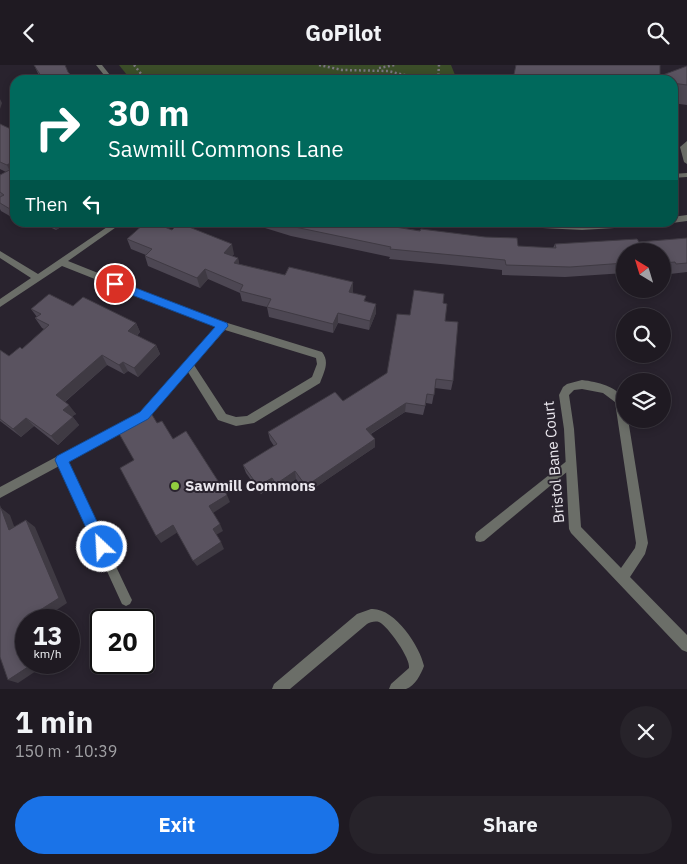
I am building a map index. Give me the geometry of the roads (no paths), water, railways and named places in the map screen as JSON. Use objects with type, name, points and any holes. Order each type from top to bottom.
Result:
[{"type":"street","points":[[99,65],[107,75]]},
{"type":"street","points":[[0,304],[112,227]]},
{"type":"street","points":[[0,254],[38,278]]},
{"type":"street","points":[[61,262],[205,320],[319,355],[322,359],[320,373],[316,380],[250,420],[240,423],[222,417],[188,366]]},
{"type":"street","points":[[0,493],[144,415],[223,326]]},
{"type":"street","name":"Bristol Bane Court","points":[[622,577],[641,550],[642,543],[620,400],[605,389],[576,385],[565,390],[575,529],[687,645]]},
{"type":"street","points":[[278,689],[362,619],[371,615],[380,616],[389,621],[415,657],[416,666],[413,674],[396,689]]},
{"type":"lane","points":[[687,143],[683,147],[687,162]]},
{"type":"lane","points":[[61,460],[126,600]]},
{"type":"lane","points":[[480,537],[571,463]]},
{"type":"place","name":"Sawmill Commons","points":[[175,486]]}]
